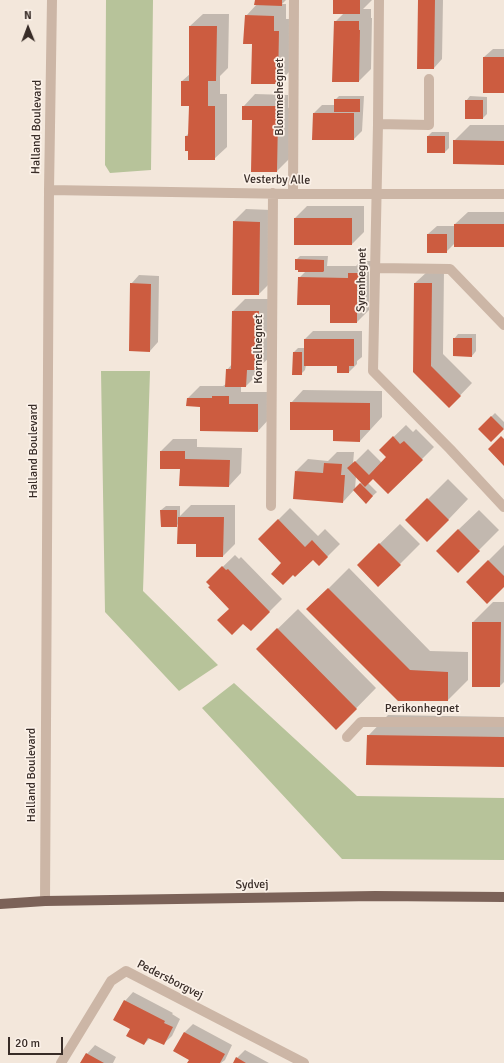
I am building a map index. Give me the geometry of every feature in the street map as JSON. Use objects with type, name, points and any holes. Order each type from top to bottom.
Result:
[{"type":"main road","name":"Sydvej","points":[[0,904],[45,901],[375,896],[504,897]]},
{"type":"street","name":"Halland Boulevard","points":[[45,901],[44,851],[49,190],[52,0]]},
{"type":"street","name":"Blommehegnet","points":[[293,194],[294,0]]},
{"type":"street","name":"Syrenhegnet","points":[[379,0],[376,268],[373,372],[441,440],[504,507]]},
{"type":"street","points":[[378,124],[429,125],[429,79]]},
{"type":"street","name":"Vesterby Alle","points":[[49,190],[293,194],[504,194]]},
{"type":"street","name":"Kornelhegnet","points":[[271,506],[273,193]]},
{"type":"street","points":[[376,268],[450,269],[504,325]]},
{"type":"street","name":"Perikonhegnet","points":[[347,737],[361,722],[504,722]]},
{"type":"street","name":"Pedersborgvej","points":[[61,1063],[111,981],[126,971],[304,1063]]},
{"type":"green space","points":[[106,0],[153,0],[151,170],[110,173],[105,165]]},
{"type":"green space","points":[[101,371],[150,371],[143,591],[218,665],[179,691],[105,612]]},
{"type":"green space","points":[[234,683],[357,796],[504,798],[504,860],[342,859],[202,708]]},
{"type":"building","points":[[255,0],[282,0],[282,6],[254,5]]},
{"type":"building","points":[[333,0],[360,0],[360,14],[333,14]]},
{"type":"building","points":[[418,0],[435,0],[434,69],[417,69]]},
{"type":"building","points":[[245,15],[274,16],[274,31],[279,31],[278,84],[251,84],[252,44],[243,44]]},
{"type":"building","points":[[334,21],[359,21],[359,82],[332,82]]},
{"type":"building","points":[[189,26],[217,26],[216,81],[208,81],[208,106],[215,106],[215,160],[188,160],[188,151],[185,151],[185,136],[188,136],[189,106],[181,106],[181,81],[189,81]]},
{"type":"building","points":[[483,57],[504,57],[504,93],[483,93]]},
{"type":"building","points":[[334,99],[360,99],[360,112],[334,112]]},
{"type":"building","points":[[465,100],[483,100],[483,119],[465,119]]},
{"type":"building","points":[[242,106],[277,106],[277,172],[251,172],[252,120],[242,120]]},
{"type":"building","points":[[313,113],[354,113],[354,140],[312,140]]},
{"type":"building","points":[[427,136],[445,136],[445,153],[427,153]]},
{"type":"building","points":[[453,140],[504,141],[504,165],[453,164]]},
{"type":"building","points":[[294,218],[352,218],[352,245],[294,245]]},
{"type":"building","points":[[233,221],[260,222],[259,295],[232,295]]},
{"type":"building","points":[[454,224],[504,224],[504,247],[454,247]]},
{"type":"building","points":[[427,234],[447,234],[447,253],[427,253]]},
{"type":"building","points":[[295,259],[324,260],[324,271],[298,272],[298,270],[295,270]]},
{"type":"building","points":[[348,273],[360,273],[360,278],[357,278],[357,323],[330,323],[330,305],[297,305],[298,277],[348,278]]},
{"type":"building","points":[[130,283],[151,284],[150,352],[129,351]]},
{"type":"building","points":[[414,283],[432,283],[431,366],[461,396],[449,408],[413,372]]},
{"type":"building","points":[[232,311],[259,311],[258,370],[247,370],[246,387],[225,387],[226,369],[231,369]]},
{"type":"building","points":[[453,338],[472,338],[472,357],[453,356]]},
{"type":"building","points":[[304,339],[354,339],[354,366],[349,366],[349,373],[337,373],[337,366],[304,366]]},
{"type":"building","points":[[293,352],[302,352],[302,375],[292,375]]},
{"type":"building","points":[[212,396],[229,396],[229,404],[258,404],[258,432],[200,431],[200,407],[186,406],[187,398],[212,398]]},
{"type":"building","points":[[290,402],[370,403],[370,430],[360,430],[360,442],[333,441],[333,430],[290,430]]},
{"type":"building","points":[[491,416],[504,429],[491,442],[478,429]]},
{"type":"building","points":[[393,436],[400,444],[404,441],[423,460],[388,494],[373,479],[365,487],[347,468],[355,461],[369,475],[386,457],[379,450]]},
{"type":"building","points":[[501,436],[504,439],[504,466],[488,449]]},
{"type":"building","points":[[160,451],[185,451],[185,459],[230,460],[229,487],[179,486],[180,469],[160,469]]},
{"type":"building","points":[[324,463],[342,464],[341,475],[345,475],[343,503],[293,499],[295,471],[323,473]]},
{"type":"building","points":[[360,483],[373,496],[366,504],[353,490]]},
{"type":"building","points":[[427,498],[449,520],[427,542],[405,520]]},
{"type":"building","points":[[160,510],[177,510],[177,527],[161,527]]},
{"type":"building","points":[[178,517],[224,517],[223,557],[196,557],[196,544],[177,544]]},
{"type":"building","points":[[278,519],[305,547],[312,540],[328,557],[319,566],[313,560],[295,577],[293,575],[283,585],[271,574],[281,563],[258,539]]},
{"type":"building","points":[[458,529],[480,551],[458,573],[436,551]]},
{"type":"building","points":[[379,543],[401,565],[378,587],[357,565]]},
{"type":"building","points":[[488,560],[504,576],[504,587],[487,604],[466,582]]},
{"type":"building","points":[[222,566],[226,570],[228,569],[270,612],[251,631],[243,624],[232,635],[217,620],[229,609],[208,587],[210,586],[206,582]]},
{"type":"building","points":[[328,588],[410,670],[448,672],[448,701],[398,701],[306,609]]},
{"type":"building","points":[[472,622],[501,622],[500,687],[472,687]]},
{"type":"building","points":[[277,628],[357,709],[336,730],[256,649]]},
{"type":"building","points":[[367,735],[504,737],[504,767],[366,765]]},
{"type":"building","points":[[124,1000],[165,1021],[164,1023],[173,1027],[164,1045],[148,1038],[144,1045],[126,1036],[130,1029],[113,1020]]},
{"type":"building","points":[[184,1032],[225,1054],[220,1063],[187,1063],[189,1060],[173,1051]]},
{"type":"building","points":[[86,1053],[104,1063],[80,1063]]},
{"type":"building","points":[[236,1057],[246,1063],[233,1063]]}]
